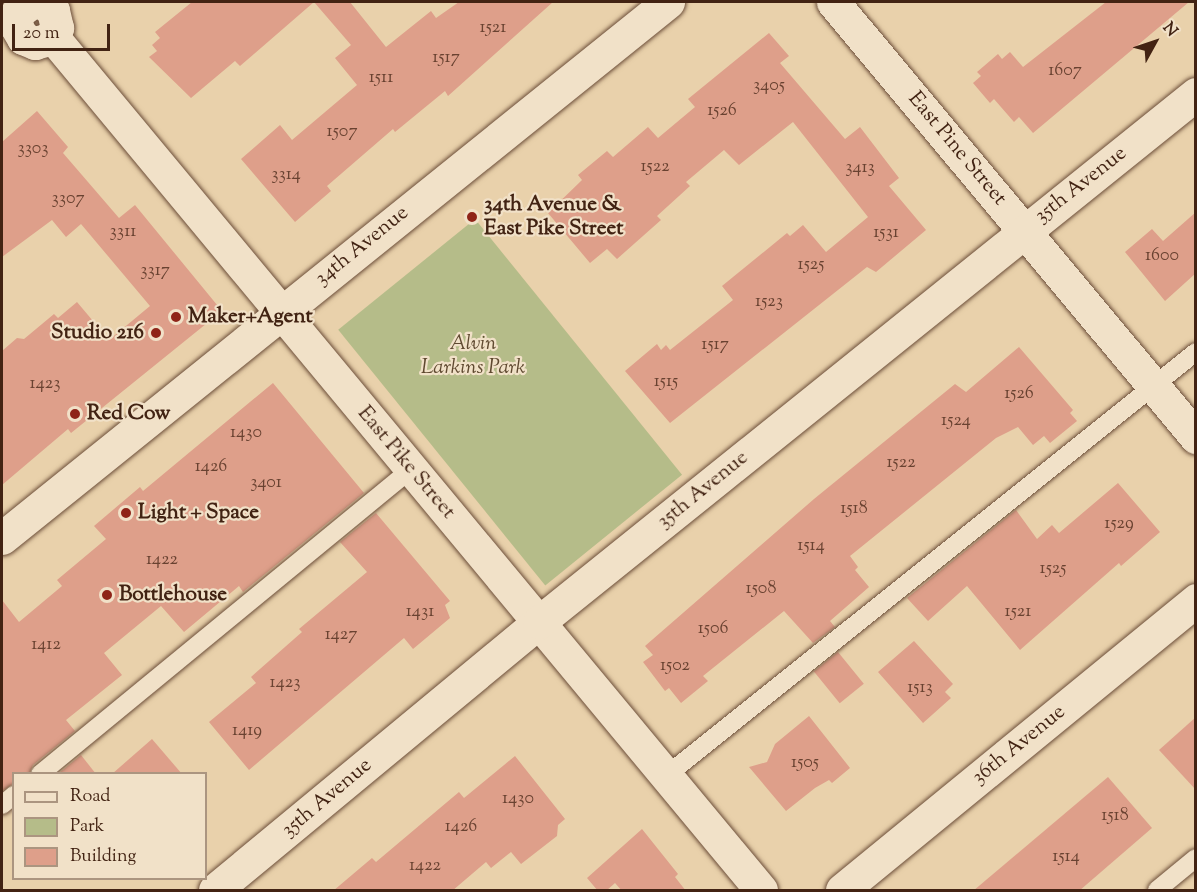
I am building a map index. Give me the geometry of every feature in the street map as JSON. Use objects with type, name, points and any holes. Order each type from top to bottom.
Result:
[{"type":"street","name":"34th Avenue","points":[[2,538],[279,311],[668,2]]},
{"type":"street","name":"East Pine Street","points":[[833,2],[1196,436]]},
{"type":"street","name":"East Pike Street","points":[[35,16],[761,891]]},
{"type":"street","name":"35th Avenue","points":[[215,891],[539,622],[1025,229],[1196,94]]},
{"type":"street","name":"36th Avenue","points":[[842,891],[1196,600]]},
{"type":"lane","points":[[667,775],[1196,352]]},
{"type":"lane","points":[[42,772],[411,469]]},
{"type":"lane","points":[[1157,891],[1196,858]]},
{"type":"green space","name":"Alvin Larkins Park","points":[[475,219],[682,475],[545,585],[338,330]]},
{"type":"building","points":[[192,2],[314,2],[240,66],[235,61],[191,98],[149,57],[157,51],[152,45],[160,38],[155,32]]},
{"type":"building","points":[[314,2],[350,2],[386,47],[431,11],[436,18],[459,2],[553,2],[448,96],[445,91],[395,132],[393,129],[327,186],[331,191],[295,222],[241,159],[280,125],[292,140],[357,85],[335,58],[351,45]]},
{"type":"building","points":[[1106,2],[1189,2],[1033,133],[1019,117],[1014,122],[994,99],[990,103],[973,83],[981,76],[977,72],[998,54],[1002,59],[1010,52],[1023,67]]},
{"type":"building","points":[[769,33],[789,56],[780,63],[845,139],[860,127],[899,178],[889,186],[926,230],[876,272],[867,267],[670,423],[625,371],[657,344],[661,350],[666,345],[670,350],[733,300],[722,286],[787,233],[790,236],[803,225],[826,252],[868,217],[793,122],[739,165],[724,150],[686,182],[690,186],[657,216],[661,220],[617,259],[607,249],[590,263],[548,213],[582,180],[578,175],[607,151],[613,157],[648,127],[658,138],[695,107],[688,99]]},
{"type":"building","points":[[37,111],[68,147],[63,153],[119,218],[135,205],[222,311],[71,433],[68,429],[2,485],[2,351],[17,338],[24,339],[54,314],[58,318],[77,302],[109,340],[150,306],[81,224],[66,237],[52,220],[2,257],[2,142]]},
{"type":"building","points":[[1196,212],[1196,273],[1165,301],[1125,252],[1152,229],[1163,241]]},
{"type":"building","points":[[1019,347],[1073,410],[1070,413],[1077,421],[1050,443],[1044,436],[1033,445],[1018,427],[996,438],[850,556],[858,567],[855,570],[869,587],[830,621],[835,627],[813,643],[784,611],[703,676],[708,681],[681,703],[669,688],[665,691],[643,662],[653,655],[645,646],[814,499],[955,384],[966,392]]},
{"type":"building","points":[[273,383],[364,493],[243,592],[239,586],[184,632],[161,606],[104,653],[122,675],[66,720],[75,731],[33,765],[30,772],[12,772],[12,784],[2,791],[2,600],[19,622],[62,586],[57,580],[106,539],[94,526],[140,487],[143,491]]},
{"type":"building","points":[[1118,483],[1160,532],[1121,566],[1119,563],[1020,650],[967,586],[928,621],[907,598],[1016,510],[1037,539],[1052,525],[1059,533]]},
{"type":"building","points":[[376,513],[450,601],[445,605],[450,618],[413,649],[404,638],[249,770],[209,722],[256,683],[251,677],[302,632],[299,629],[367,572],[340,542]]},
{"type":"building","points":[[914,641],[953,684],[945,692],[951,698],[923,723],[878,672]]},
{"type":"building","points":[[838,652],[864,684],[840,703],[814,672]]},
{"type":"building","points":[[809,716],[850,768],[832,783],[829,780],[815,788],[786,811],[749,767],[767,762],[775,744]]},
{"type":"building","points":[[1196,717],[1196,790],[1159,750]]},
{"type":"building","points":[[152,739],[180,772],[114,772]]},
{"type":"building","points":[[81,755],[94,772],[60,772]]},
{"type":"building","points":[[515,756],[565,819],[558,825],[557,836],[521,864],[511,852],[491,868],[486,862],[452,891],[333,891],[372,858],[376,862],[459,792],[464,798]]},
{"type":"building","points":[[1108,777],[1152,828],[1079,891],[973,891]]},
{"type":"building","points":[[642,829],[678,874],[675,877],[686,891],[622,891],[615,883],[606,891],[598,891],[587,878]]},
{"type":"place","name":"34th Avenue & East Pike Street","points":[[472,217]]},
{"type":"place","name":"Maker+Agent","points":[[176,317]]},
{"type":"place","name":"Studio 216","points":[[156,333]]},
{"type":"place","name":"Red Cow","points":[[75,414]]},
{"type":"place","name":"Light + Space","points":[[126,513]]},
{"type":"place","name":"Bottlehouse","points":[[107,595]]}]
